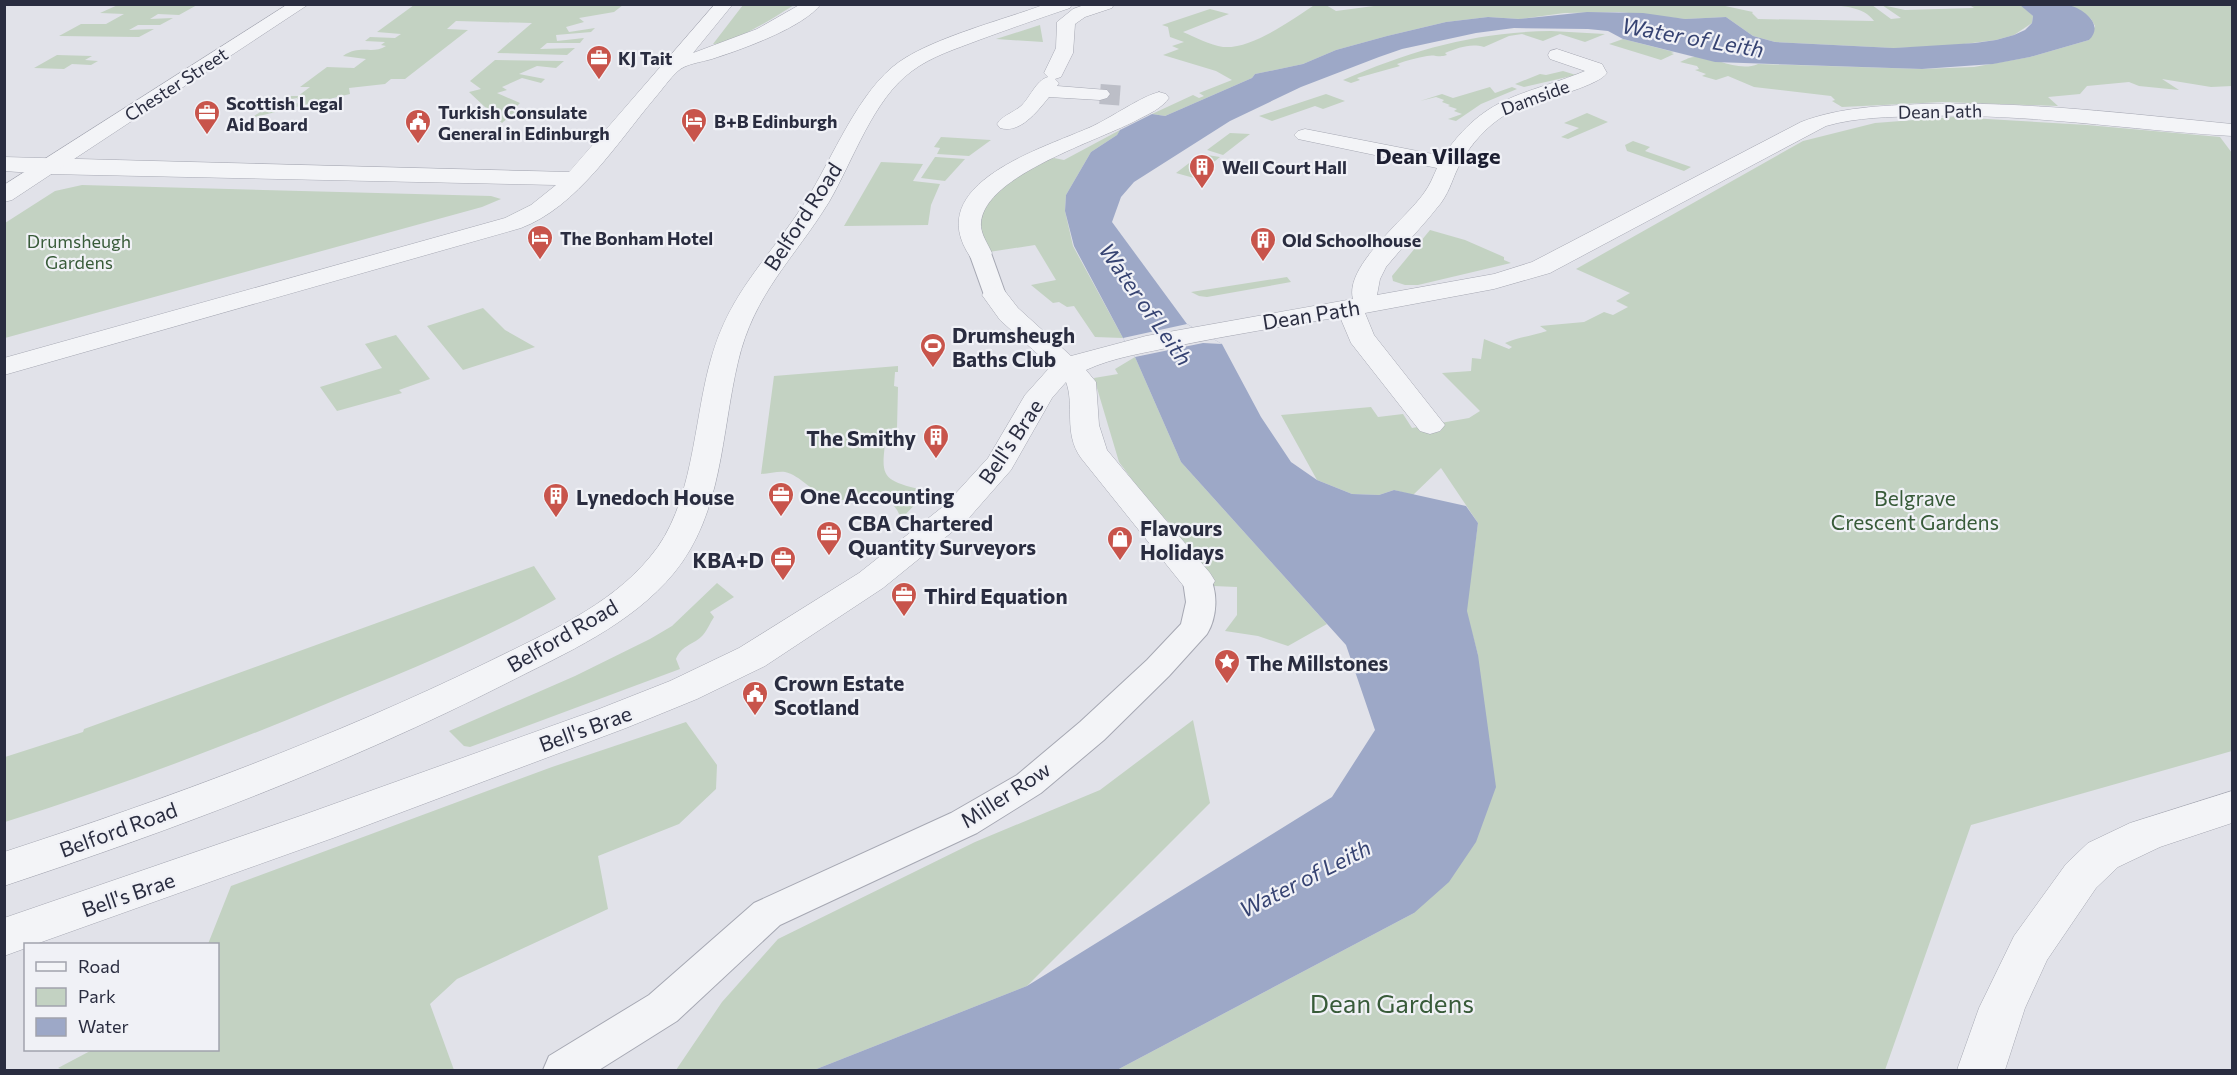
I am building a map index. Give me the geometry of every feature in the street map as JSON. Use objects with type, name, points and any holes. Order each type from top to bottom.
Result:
[{"type":"street","name":"Chester Street","points":[[50,166],[301,4]]},
{"type":"street","points":[[4,367],[513,223],[546,208],[575,179],[725,4]]},
{"type":"street","points":[[673,64],[747,41],[786,22],[813,4]]},
{"type":"street","name":"Belford Road","points":[[4,869],[214,795],[371,731],[489,677],[584,628],[616,606],[666,561],[678,540],[689,518],[697,490],[727,349],[738,318],[750,295],[815,204],[842,154],[883,90],[900,70],[931,51],[1065,14],[1073,16],[1106,4]]},
{"type":"street","points":[[1006,124],[1028,110],[1049,82],[1066,50],[1069,39],[1065,14]]},
{"type":"street","name":"Damside","points":[[1359,307],[1374,265],[1432,200],[1445,181],[1449,164],[1457,149],[1496,110],[1597,73],[1595,68],[1557,55]]},
{"type":"street","points":[[1049,82],[1100,94]]},
{"type":"street","points":[[995,295],[969,222],[974,207],[982,195],[1019,167],[1099,131],[1160,98],[1126,96]]},
{"type":"street","name":"Dean Path","points":[[1067,367],[1106,353],[1219,329],[1359,307],[1517,276],[1556,261],[1808,126],[1834,117],[1920,110],[2001,111],[2232,130]]},
{"type":"street","points":[[1305,135],[1449,164]]},
{"type":"street","points":[[4,164],[575,179]]},
{"type":"street","points":[[4,195],[50,166]]},
{"type":"street","name":"Miller Row","points":[[564,1071],[663,1008],[767,914],[964,823],[1029,784],[1092,731],[1158,668],[1196,627],[1201,602],[1198,581],[1092,452],[1084,425],[1082,382],[1040,340],[1009,314],[995,295]]},
{"type":"street","points":[[1359,307],[1360,337],[1430,425]]},
{"type":"street","name":"Bell's Brae","points":[[4,937],[589,727],[701,683],[754,656],[872,578],[925,539],[958,510],[998,466],[1045,388],[1067,367]]},
{"type":"street","points":[[1982,1071],[2002,1008],[2030,949],[2081,876],[2103,855],[2134,840],[2232,807]]},
{"type":"green space","points":[[120,4],[197,5],[179,15],[158,14],[150,19],[173,18],[160,25],[138,25],[129,30],[154,29],[139,37],[59,36],[81,24],[106,24],[124,14],[100,13]]},
{"type":"green space","points":[[1316,4],[1326,5],[1336,11],[1389,4],[1716,4],[1753,12],[1758,19],[1874,21],[1869,15],[1853,8],[1826,5],[1872,5],[1891,19],[1901,18],[1882,5],[1905,10],[1974,8],[1968,4],[2020,4],[2033,16],[2032,23],[2014,35],[1996,40],[1948,46],[1894,48],[1775,42],[1753,36],[1726,17],[1685,19],[1619,12],[1564,13],[1520,19],[1488,17],[1446,22],[1336,50],[1303,64],[1255,74],[1252,78],[1165,116],[1152,114],[1193,95],[1199,98],[1204,96],[1199,93],[1232,80],[1216,71],[1163,55],[1179,49],[1172,46],[1184,42],[1170,37],[1168,27],[1162,25],[1210,9],[1229,14],[1183,32],[1218,46],[1235,46],[1271,32]]},
{"type":"green space","points":[[414,5],[623,5],[614,12],[579,18],[584,22],[566,27],[569,32],[595,28],[591,32],[556,35],[557,41],[584,38],[580,43],[547,43],[540,49],[575,48],[567,55],[497,53],[532,23],[456,21],[447,29],[468,30],[405,79],[391,79],[385,84],[349,88],[350,94],[251,118],[268,107],[300,103],[297,98],[281,101],[287,96],[298,96],[310,87],[300,87],[327,67],[354,68],[366,59],[343,56],[349,52],[376,50],[386,46],[381,45],[385,42],[365,41],[370,37],[395,38],[401,34],[377,32]]},
{"type":"green space","points":[[743,5],[794,5],[743,35],[713,44]]},
{"type":"green space","points":[[2068,5],[2232,5],[2232,86],[2211,87],[2162,79],[2179,90],[2139,86],[2129,82],[2087,86],[2080,94],[2048,97],[2058,106],[1943,102],[1842,107],[1832,101],[1835,100],[1831,96],[1754,87],[1728,76],[1716,80],[1702,76],[1706,74],[1695,70],[1699,69],[1697,66],[1680,62],[1692,57],[1701,57],[1742,66],[1758,64],[1922,69],[1974,67],[2030,57],[2089,40],[2095,26],[2091,19]]},
{"type":"green space","points":[[1040,25],[1043,42],[996,39]]},
{"type":"green space","points":[[1551,31],[1605,34],[1585,42],[1560,34],[1543,41],[1522,34],[1509,36],[1484,47],[1464,47],[1445,53],[1447,55],[1444,56],[1405,61],[1397,64],[1400,66],[1357,78],[1360,80],[1351,83],[1343,80],[1394,60],[1444,45],[1496,35]]},
{"type":"green space","points":[[1623,39],[1674,52],[1671,53],[1674,54],[1661,60],[1609,44]]},
{"type":"green space","points":[[57,55],[92,56],[85,60],[98,61],[91,65],[72,64],[64,69],[34,68]]},
{"type":"green space","points":[[495,60],[564,61],[556,68],[537,66],[519,74],[545,79],[541,83],[522,78],[502,87],[507,90],[497,93],[520,103],[514,109],[517,110],[502,123],[469,92],[481,89],[470,81]]},
{"type":"green space","points":[[1563,71],[1576,75],[1524,87],[1515,84],[1540,74]]},
{"type":"green space","points":[[1490,87],[1495,93],[1512,87],[1517,89],[1481,104],[1456,121],[1448,119],[1462,114],[1442,102],[1444,100],[1436,97],[1420,101],[1442,94],[1453,98]]},
{"type":"green space","points":[[1326,94],[1345,101],[1323,109],[1315,106],[1272,121],[1259,116]]},
{"type":"green space","points":[[1587,113],[1608,122],[1568,139],[1561,137],[1579,128],[1564,123]]},
{"type":"green space","name":"Belgrave Crescent Gardens","points":[[1953,117],[2087,125],[2220,137],[2232,153],[2232,751],[1971,825],[1885,1070],[1117,1070],[1414,913],[1478,655],[1466,611],[1478,523],[1441,468],[1413,495],[1394,490],[1379,495],[1352,494],[1317,480],[1281,415],[1371,407],[1378,417],[1403,414],[1412,428],[1469,418],[1480,411],[1442,373],[1471,371],[1472,358],[1481,359],[1484,339],[1509,349],[1512,347],[1505,343],[1547,331],[1540,326],[1584,322],[1604,312],[1613,315],[1628,307],[1616,301],[1630,293],[1576,269],[1803,141],[1875,123]]},
{"type":"green space","points":[[1120,130],[1117,135],[1091,152],[1066,195],[1065,211],[1073,246],[1123,338],[1095,337],[1074,306],[1067,307],[1059,302],[1053,303],[1031,285],[1056,280],[1035,245],[989,252],[976,223],[982,205],[1004,184],[1048,160],[1054,158],[1064,160]]},
{"type":"green space","points":[[1230,133],[1250,134],[1223,155],[1207,150]]},
{"type":"green space","points":[[941,137],[991,140],[969,156],[937,154],[940,148],[934,147]]},
{"type":"green space","points":[[1633,141],[1650,147],[1645,151],[1691,167],[1684,171],[1627,151],[1625,145]]},
{"type":"green space","points":[[1201,154],[1220,157],[1194,178],[1176,173]]},
{"type":"green space","points":[[935,157],[965,159],[945,181],[921,178]]},
{"type":"green space","points":[[881,162],[923,164],[913,181],[940,184],[931,205],[928,225],[844,226]]},
{"type":"green space","name":"Drumsheugh Gardens","points":[[82,185],[491,196],[501,199],[482,207],[5,338],[5,223],[55,191]]},
{"type":"green space","points":[[1430,230],[1465,240],[1504,257],[1504,260],[1511,263],[1418,285],[1405,285],[1393,281],[1392,276]]},
{"type":"green space","points":[[1287,277],[1291,282],[1207,297],[1191,292]]},
{"type":"green space","points":[[483,308],[505,330],[535,347],[463,370],[427,326]]},
{"type":"green space","points":[[396,335],[430,379],[399,390],[402,393],[337,411],[320,387],[382,368],[365,344]]},
{"type":"green space","points":[[1135,357],[1181,462],[1327,624],[1288,646],[1258,636],[1225,631],[1237,615],[1237,587],[1213,586],[1175,539],[1182,535],[1151,505],[1119,462],[1094,378],[1118,374],[1115,369]]},
{"type":"green space","points":[[898,366],[894,386],[898,387],[897,428],[887,429],[884,467],[891,479],[928,491],[901,519],[895,507],[879,498],[837,500],[817,492],[791,474],[782,472],[761,474],[774,376]]},
{"type":"green space","points":[[534,566],[556,599],[499,629],[411,669],[243,738],[164,768],[5,822],[5,757],[83,732],[84,729]]},
{"type":"green space","points":[[717,583],[734,597],[710,612],[714,617],[705,633],[678,655],[676,659],[680,669],[470,747],[464,746],[449,731],[575,676],[650,639],[672,626]]},
{"type":"green space","points":[[1193,720],[1210,803],[1027,986],[814,1070],[676,1070],[722,1002],[778,939],[975,842],[1100,790]]},
{"type":"green space","points":[[686,722],[717,765],[716,789],[679,824],[598,856],[608,909],[457,979],[430,1004],[454,1070],[64,1070],[58,1068],[90,1051],[219,1051],[219,943],[208,943],[231,886],[552,767]]},
{"type":"water","name":"Water of Leith","points":[[2057,3],[2074,7],[2090,18],[2095,29],[2089,40],[2030,57],[1993,64],[1922,69],[1715,62],[1623,39],[1608,31],[1588,29],[1514,28],[1476,33],[1402,49],[1301,87],[1230,121],[1134,182],[1121,197],[1112,222],[1187,324],[1222,344],[1261,417],[1291,462],[1317,480],[1352,494],[1379,495],[1394,490],[1466,506],[1478,523],[1467,611],[1478,655],[1496,787],[1476,842],[1449,882],[1414,913],[1117,1070],[814,1070],[1027,986],[1332,797],[1375,730],[1346,645],[1181,462],[1135,357],[1074,246],[1065,211],[1066,195],[1091,152],[1117,135],[1120,130],[1152,114],[1165,116],[1252,78],[1255,74],[1303,64],[1336,50],[1446,22],[1488,17],[1519,19],[1587,12],[1643,13],[1685,19],[1726,17],[1753,36],[1775,42],[1894,48],[1975,43],[2014,35],[2025,30],[2032,23],[2033,16],[2020,5]]},
{"type":"pier","points":[[1187,324],[1222,344],[1203,343],[1135,357],[1123,338]]},
{"type":"tunnel","points":[[1100,94],[1126,96]]},
{"type":"place","name":"KJ Tait","points":[[599,81]]},
{"type":"place","name":"Scottish Legal Aid Board","points":[[207,136]]},
{"type":"place","name":"B+B Edinburgh","points":[[694,144]]},
{"type":"place","name":"Turkish Consulate General in Edinburgh","points":[[418,145]]},
{"type":"place","name":"Well Court Hall","points":[[1202,190]]},
{"type":"place","name":"The Bonham Hotel","points":[[540,261]]},
{"type":"place","name":"Old Schoolhouse","points":[[1263,263]]},
{"type":"place","name":"Drumsheugh Baths Club","points":[[933,369]]},
{"type":"place","name":"The Smithy","points":[[936,460]]},
{"type":"place","name":"One Accounting","points":[[781,518]]},
{"type":"place","name":"Lynedoch House","points":[[556,519]]},
{"type":"place","name":"CBA Chartered Quantity Surveyors","points":[[829,557]]},
{"type":"place","name":"Flavours Holidays","points":[[1120,562]]},
{"type":"place","name":"KBA+D","points":[[783,582]]},
{"type":"place","name":"Third Equation","points":[[904,618]]},
{"type":"place","name":"The Millstones","points":[[1227,685]]},
{"type":"place","name":"Crown Estate Scotland","points":[[755,717]]},
{"type":"district","name":"Dean Village","points":[[1438,155]]},
{"type":"park label","name":"Dean Gardens","points":[[1392,1002]]}]
